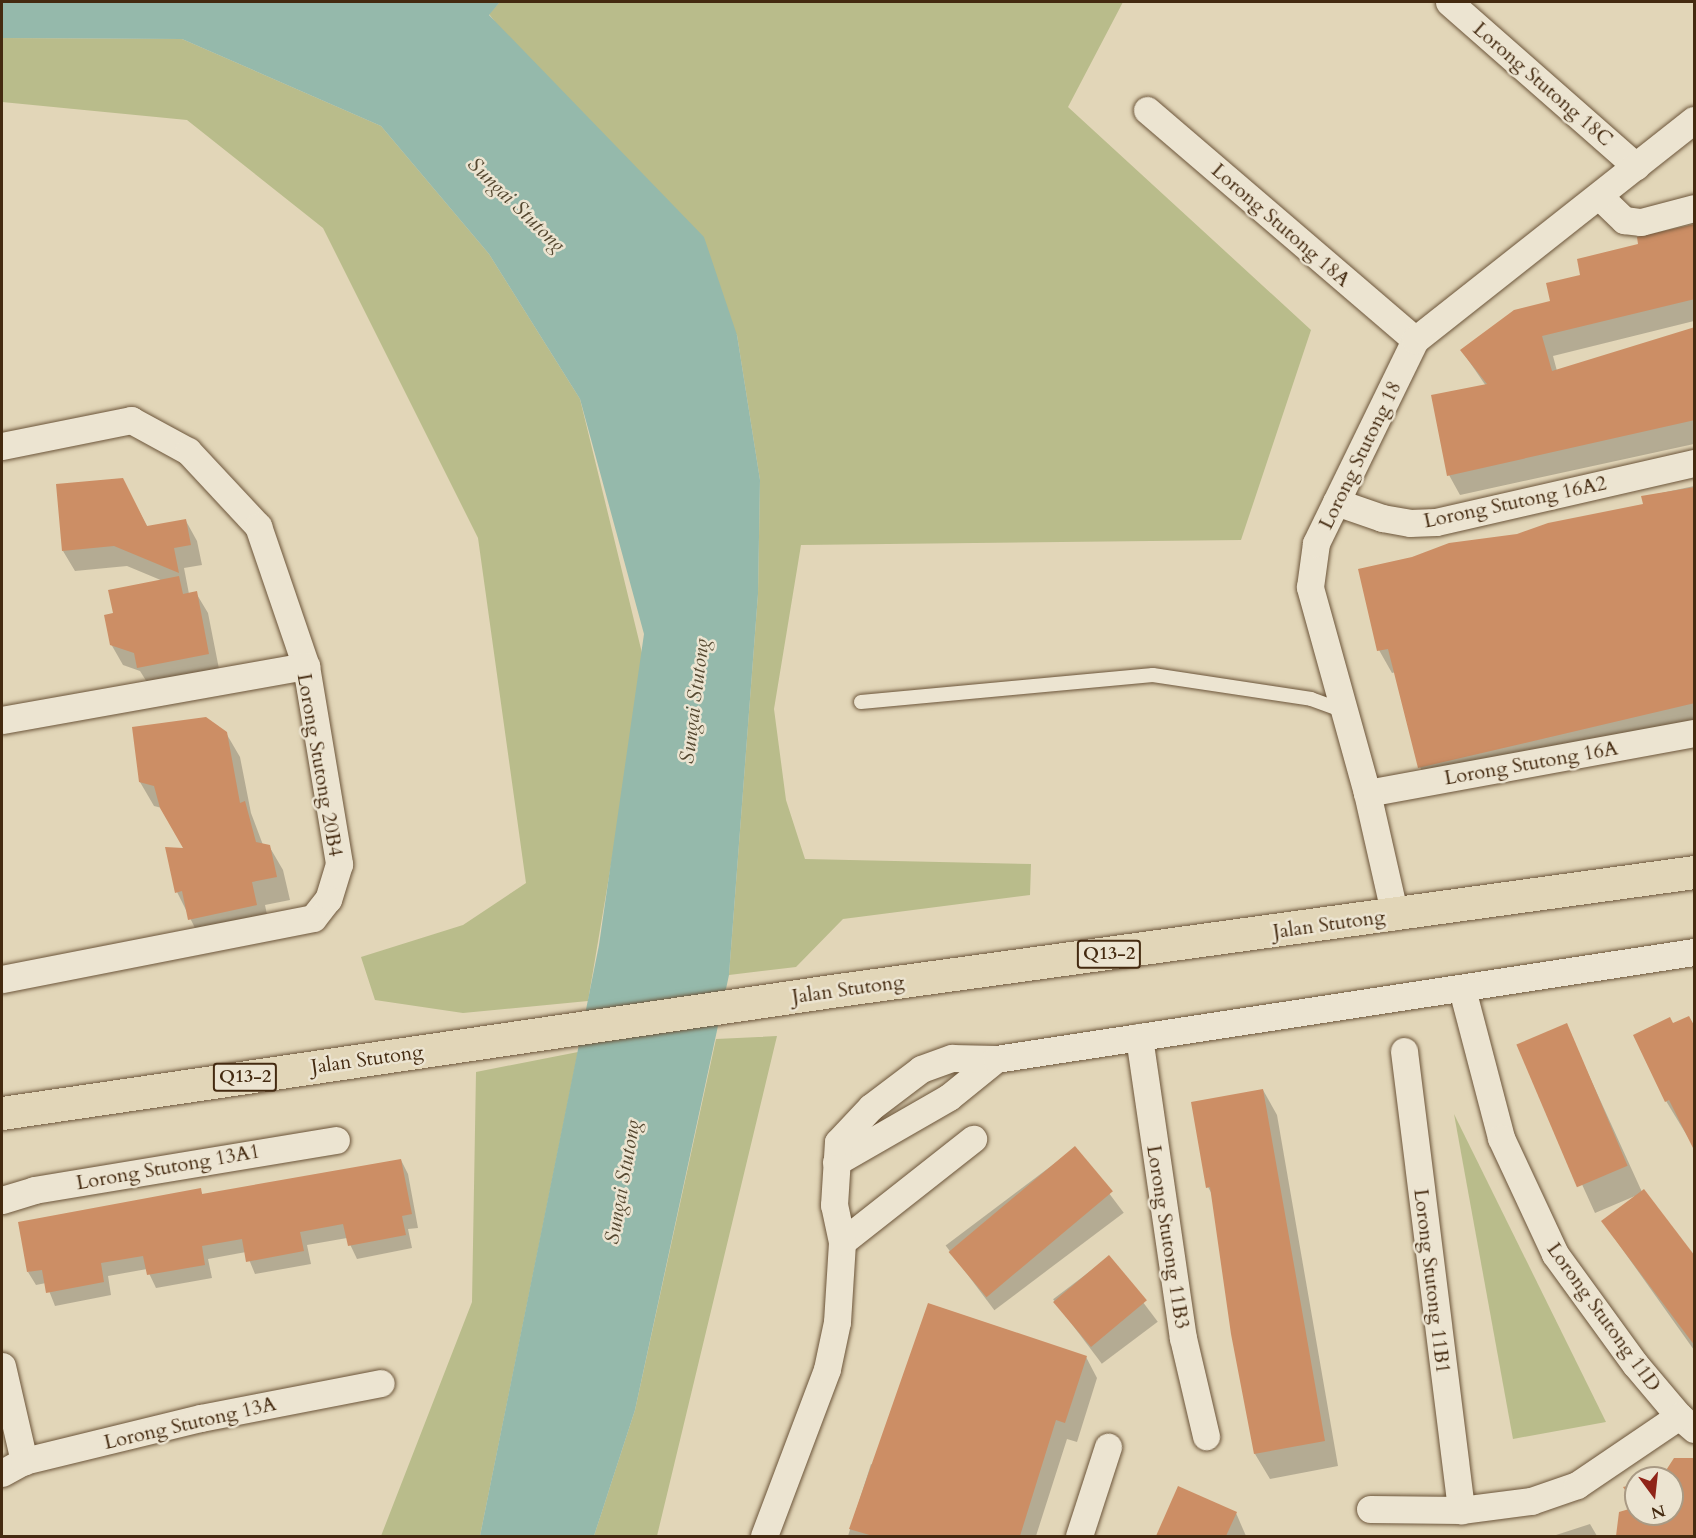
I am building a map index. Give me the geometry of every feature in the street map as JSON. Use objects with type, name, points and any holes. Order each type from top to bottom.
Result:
[{"type":"main road","name":"Jalan Stutong","points":[[2,1113],[824,992],[1395,916],[1695,872]]},
{"type":"street","name":"Lorong Stutong 18C","points":[[1449,2],[1636,166]]},
{"type":"street","name":"Lorong Stutong 18A","points":[[1147,110],[1415,340]]},
{"type":"street","name":"Lorong Stutong 18","points":[[1395,916],[1367,793],[1310,587],[1316,543],[1415,340],[1695,120]]},
{"type":"street","points":[[1599,196],[1624,220],[1641,222],[1695,208]]},
{"type":"street","points":[[2,446],[131,420],[188,451],[258,526],[306,666]]},
{"type":"street","name":"Lorong Stutong 16A2","points":[[1336,502],[1382,518],[1410,523],[1436,522],[1695,463]]},
{"type":"street","name":"Lorong Stutong 20B4","points":[[2,720],[306,666],[339,864],[328,899],[313,918],[2,979]]},
{"type":"street","name":"Lorong Stutong 16A","points":[[1367,793],[1695,733]]},
{"type":"street","points":[[764,1536],[827,1369],[837,1322],[842,1242],[834,1205],[838,1142],[871,1107],[905,1079],[952,1058],[996,1059],[1695,952]]},
{"type":"street","name":"Lorong Stutong 11D","points":[[1462,989],[1482,1078],[1523,1191],[1555,1254],[1635,1364],[1687,1423]]},
{"type":"street","name":"Lorong Stutong 11B3","points":[[1139,1037],[1183,1338],[1206,1436]]},
{"type":"street","name":"Lorong Stutong 11B1","points":[[1404,1051],[1461,1510]]},
{"type":"street","points":[[836,1162],[949,1097],[996,1059]]},
{"type":"street","points":[[842,1242],[973,1139]]},
{"type":"street","name":"Lorong Stutong 13A1","points":[[2,1200],[34,1190],[336,1140]]},
{"type":"street","points":[[2,1366],[13,1467]]},
{"type":"street","name":"Lorong Stutong 13A","points":[[13,1467],[201,1418],[381,1383]]},
{"type":"street","points":[[1370,1509],[1461,1510],[1519,1503],[1577,1485],[1687,1423]]},
{"type":"street","points":[[1079,1536],[1108,1448]]},
{"type":"lane","points":[[861,702],[1153,675],[1311,699],[1344,711]]},
{"type":"green space","points":[[500,2],[1123,2],[1068,107],[1311,330],[1241,540],[801,545],[774,709],[786,800],[805,859],[1031,864],[1030,895],[843,919],[796,967],[729,975],[758,594],[760,480],[737,335],[489,14]]},
{"type":"green space","points":[[2,38],[182,39],[381,126],[489,254],[580,399],[642,653],[627,770],[588,1001],[463,1013],[375,1000],[361,957],[463,925],[526,883],[478,538],[323,228],[187,120],[2,102]]},
{"type":"green space","points":[[777,1036],[657,1536],[594,1536],[635,1410],[716,1039]]},
{"type":"green space","points":[[578,1052],[480,1536],[381,1536],[472,1302],[476,1072]]},
{"type":"green space","points":[[1454,1114],[1606,1422],[1513,1439]]},
{"type":"water","name":"Sungai Stutong","points":[[2,2],[500,2],[489,15],[704,237],[737,335],[760,480],[758,594],[729,975],[635,1410],[594,1536],[480,1536],[599,945],[644,634],[580,399],[489,254],[381,126],[182,39],[2,38]]},
{"type":"building","points":[[1695,224],[1695,299],[1542,336],[1552,371],[1695,327],[1695,420],[1447,476],[1431,395],[1487,384],[1460,350],[1514,310],[1550,301],[1546,283],[1580,275],[1577,259],[1638,244],[1637,237]]},
{"type":"building","points":[[123,478],[147,526],[186,519],[191,545],[174,548],[179,573],[114,546],[62,551],[56,484]]},
{"type":"building","points":[[1695,487],[1695,703],[1418,768],[1388,649],[1377,651],[1358,569],[1412,557],[1449,543],[1517,534],[1548,523],[1643,504],[1641,496]]},
{"type":"building","points":[[179,576],[183,594],[197,591],[209,654],[137,668],[134,653],[110,645],[104,615],[113,613],[108,590]]},
{"type":"building","points":[[206,717],[227,732],[240,803],[245,801],[256,842],[270,845],[277,877],[252,882],[257,905],[188,920],[182,891],[175,893],[165,847],[183,848],[160,808],[154,786],[139,782],[132,727]]},
{"type":"building","points":[[1689,1016],[1695,1027],[1695,1152],[1669,1100],[1665,1102],[1633,1035],[1670,1017],[1673,1023]]},
{"type":"building","points":[[1567,1023],[1628,1166],[1577,1187],[1516,1044]]},
{"type":"building","points":[[1263,1089],[1325,1441],[1254,1454],[1231,1334],[1210,1187],[1206,1188],[1191,1102]]},
{"type":"building","points":[[1075,1146],[1113,1191],[987,1297],[949,1252]]},
{"type":"building","points":[[401,1159],[412,1214],[402,1216],[406,1235],[348,1246],[343,1224],[300,1232],[304,1251],[246,1262],[242,1239],[202,1246],[205,1265],[147,1275],[143,1256],[101,1263],[104,1282],[46,1293],[42,1270],[27,1272],[18,1222],[201,1188],[202,1194]]},
{"type":"building","points":[[1644,1189],[1695,1256],[1695,1346],[1601,1221]]},
{"type":"building","points":[[1109,1255],[1147,1300],[1091,1347],[1053,1302]]},
{"type":"building","points":[[928,1303],[1087,1356],[1065,1423],[1056,1420],[1020,1536],[873,1536],[849,1529]]},
{"type":"building","points":[[1674,1458],[1695,1458],[1695,1536],[1616,1536],[1619,1512],[1624,1511],[1624,1526],[1684,1526],[1684,1466],[1669,1466]]},
{"type":"building","points":[[1178,1486],[1237,1512],[1226,1536],[1156,1536]]}]
